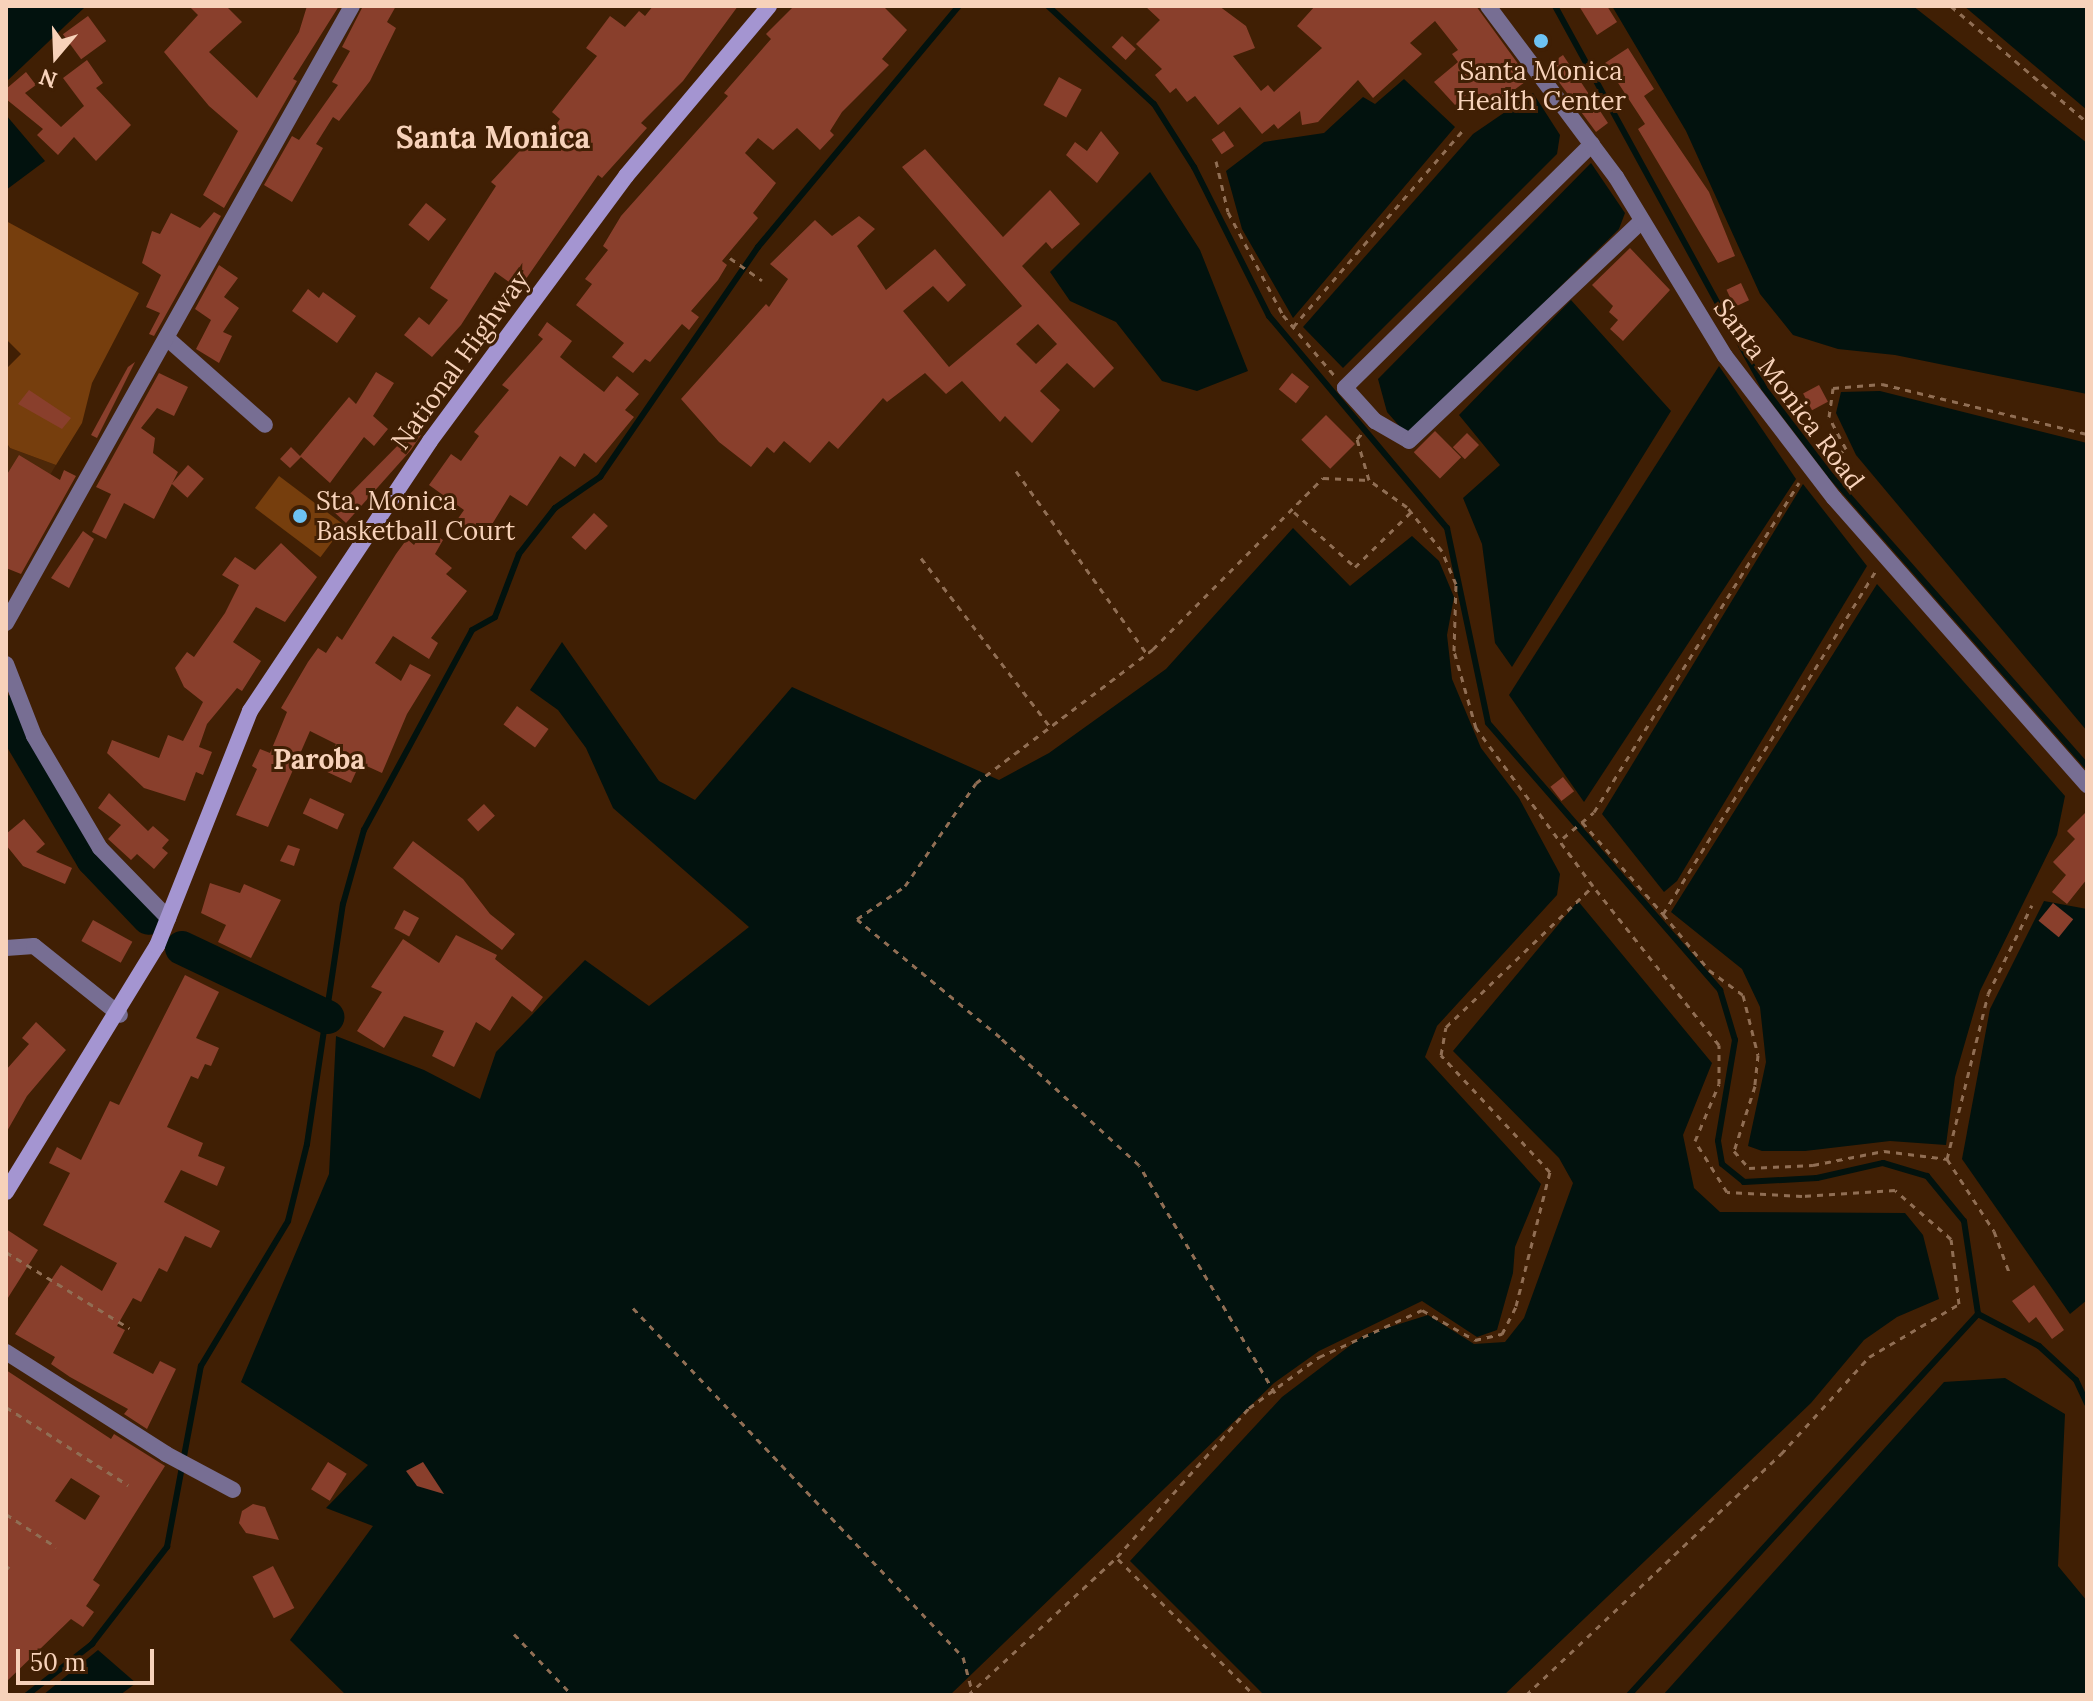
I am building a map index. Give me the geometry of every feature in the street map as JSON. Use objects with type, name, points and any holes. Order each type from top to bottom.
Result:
[{"type":"main road","name":"National Highway","points":[[6,1192],[120,1015],[168,918],[250,711],[439,428],[626,176],[769,6]]},
{"type":"street","points":[[6,623],[169,340],[352,6]]},
{"type":"street","name":"Santa Monica Road","points":[[1488,6],[1592,144],[1725,356],[1810,466],[1885,555],[2087,785]]},
{"type":"street","points":[[1592,144],[1345,388],[1375,421],[1409,441],[1642,221]]},
{"type":"street","points":[[169,340],[265,425]]},
{"type":"street","points":[[6,664],[34,736],[100,848],[168,918]]},
{"type":"street","points":[[6,948],[34,946],[120,1015]]},
{"type":"street","points":[[6,1352],[166,1454],[233,1490]]},
{"type":"path","points":[[1951,6],[2087,122]]},
{"type":"path","points":[[1293,327],[1464,129]]},
{"type":"path","points":[[1216,161],[1228,212],[1293,327],[1345,388]]},
{"type":"path","points":[[730,258],[762,280]]},
{"type":"path","points":[[1839,455],[1846,449],[1829,417],[1833,388],[1882,384],[2012,420],[2087,434]]},
{"type":"path","points":[[1357,439],[1369,480]]},
{"type":"path","points":[[1561,840],[1594,812],[1810,466]]},
{"type":"path","points":[[1016,471],[1147,654]]},
{"type":"path","points":[[1275,1393],[1139,1165],[1000,1037],[857,919],[905,886],[976,783],[1147,654],[1323,478],[1369,480],[1411,512],[1442,551],[1456,584],[1454,651],[1476,728],[1593,886],[1719,1045],[1719,1084],[1695,1141],[1727,1192],[1802,1196],[1895,1190],[1951,1239],[1959,1304],[1869,1357],[1781,1454],[1526,1695]]},
{"type":"path","points":[[1293,511],[1355,567],[1411,512]]},
{"type":"path","points":[[1663,914],[1885,555]]},
{"type":"path","points":[[921,558],[1050,727]]},
{"type":"path","points":[[1582,822],[1709,970],[1743,995],[1758,1055],[1755,1086],[1734,1151],[1749,1168],[1813,1165],[1884,1151],[1947,1159]]},
{"type":"path","points":[[970,1693],[1117,1557],[1249,1408],[1275,1393],[1319,1357],[1422,1310],[1475,1340],[1502,1334],[1516,1306],[1550,1172],[1453,1073],[1441,1055],[1443,1041],[1446,1027],[1593,886]]},
{"type":"path","points":[[2009,1272],[1994,1231],[1947,1159],[1988,994],[2032,905]]},
{"type":"path","points":[[6,1252],[129,1328]]},
{"type":"path","points":[[633,1308],[963,1657],[970,1693]]},
{"type":"path","points":[[6,1407],[128,1485]]},
{"type":"path","points":[[6,1514],[56,1547]]},
{"type":"path","points":[[1117,1557],[1254,1695]]},
{"type":"path","points":[[514,1634],[572,1695]]},
{"type":"shaded area","points":[[6,6],[82,6],[84,8],[6,82]]},
{"type":"shaded area","points":[[1612,6],[1913,6],[2087,143],[2087,394],[1895,355],[1838,349],[1793,335],[1760,294],[1686,131]]},
{"type":"shaded area","points":[[1964,6],[2087,6],[2087,110]]},
{"type":"shaded area","points":[[1404,79],[1455,127],[1293,318],[1242,229],[1226,171],[1264,142],[1324,133],[1363,97],[1375,104]]},
{"type":"shaded area","points":[[1533,93],[1560,135],[1557,154],[1343,368],[1303,327],[1473,134]]},
{"type":"shaded area","points":[[6,115],[45,161],[6,190]]},
{"type":"shaded area","points":[[1591,163],[1625,213],[1619,229],[1408,436],[1387,412],[1378,379]]},
{"type":"shaded area","points":[[1150,172],[1200,250],[1248,371],[1197,391],[1162,381],[1116,322],[1070,301],[1050,272]]},
{"type":"shaded area","points":[[6,221],[139,293],[92,383],[82,423],[56,465],[10,448],[6,442],[6,369],[21,354],[6,339]]},
{"type":"shaded area","points":[[1571,300],[1671,411],[1512,667],[1495,643],[1482,544],[1463,498],[1500,465],[1459,415]]},
{"type":"shaded area","points":[[1719,366],[1796,479],[1584,802],[1509,695]]},
{"type":"shaded area","points":[[1880,391],[2087,443],[2087,731],[1856,455],[1836,413],[1841,392]]},
{"type":"shaded area","points":[[6,442],[10,448],[56,465],[6,548]]},
{"type":"shaded area","name":"Sta. Monica Basketball Court","points":[[279,476],[344,525],[320,557],[255,508]]},
{"type":"shaded area","points":[[1803,484],[1867,566],[1677,881],[1664,892],[1602,814]]},
{"type":"shaded area","points":[[1293,528],[1350,586],[1412,536],[1439,561],[1454,597],[1447,635],[1452,679],[1481,748],[1519,798],[1560,874],[1557,895],[1437,1026],[1425,1057],[1541,1184],[1515,1247],[1513,1273],[1497,1330],[1477,1337],[1422,1301],[1319,1351],[1274,1383],[950,1695],[346,1695],[290,1640],[373,1526],[326,1508],[368,1465],[241,1382],[329,1174],[336,1036],[424,1070],[480,1099],[496,1052],[585,960],[649,1006],[749,927],[613,808],[586,748],[558,710],[530,690],[562,642],[659,781],[695,800],[792,687],[999,780],[1049,753],[1166,669]]},
{"type":"shaded area","points":[[1877,584],[2065,796],[2057,835],[1980,991],[1955,1077],[1946,1145],[1890,1141],[1805,1151],[1762,1151],[1748,1146],[1766,1062],[1760,1007],[1742,969],[1671,912]]},
{"type":"shaded area","points":[[1578,901],[1712,1063],[1683,1135],[1694,1188],[1720,1212],[1905,1213],[1923,1235],[1939,1299],[1897,1317],[1864,1340],[1811,1403],[1504,1695],[1264,1695],[1130,1561],[1282,1397],[1364,1335],[1428,1315],[1474,1344],[1505,1342],[1524,1318],[1573,1183],[1559,1158],[1453,1051]]},
{"type":"shaded area","points":[[2044,901],[2087,909],[2087,1300],[2070,1314],[1962,1159],[1990,1009]]},
{"type":"shaded area","points":[[2005,1378],[2065,1414],[2058,1566],[2087,1601],[2087,1695],[1663,1695],[1944,1382]]},
{"type":"shaded area","points":[[98,1650],[136,1683],[120,1695],[43,1695]]},
{"type":"building","points":[[189,6],[226,6],[242,22],[209,52],[257,98],[299,32],[307,6],[339,6],[293,79],[297,81],[224,208],[203,195],[238,131],[209,106],[164,52],[198,15]]},
{"type":"building","points":[[363,6],[396,6],[387,22],[396,28],[370,81],[339,121],[333,117],[316,144],[323,148],[292,202],[264,185],[292,136],[299,140],[338,85],[332,82],[350,51],[342,47]]},
{"type":"building","points":[[653,6],[738,6],[683,81],[641,123],[647,128],[602,178],[598,175],[519,289],[495,272],[461,325],[432,357],[404,335],[419,317],[429,325],[448,300],[430,288],[496,186],[491,182],[527,143],[537,151],[560,119],[552,112],[597,56],[586,48],[610,16],[625,27],[639,11],[645,16]]},
{"type":"building","points":[[794,6],[883,6],[907,30],[882,59],[889,65],[842,112],[830,131],[834,135],[820,150],[797,128],[773,150],[758,138],[745,153],[776,183],[753,213],[758,218],[722,261],[727,265],[718,280],[691,311],[699,317],[689,330],[682,324],[650,362],[645,359],[633,373],[612,357],[624,343],[576,305],[592,284],[585,279],[608,250],[603,246],[621,216],[728,96],[724,93],[771,39],[766,34]]},
{"type":"building","points":[[1145,6],[1219,6],[1246,26],[1255,48],[1233,56],[1261,91],[1268,85],[1274,92],[1322,48],[1297,26],[1315,6],[1476,6],[1529,79],[1488,109],[1474,88],[1455,105],[1434,82],[1458,62],[1452,54],[1458,50],[1435,21],[1410,43],[1422,54],[1373,98],[1358,80],[1318,122],[1302,125],[1300,111],[1278,129],[1274,124],[1262,134],[1240,107],[1218,125],[1195,96],[1187,102],[1176,88],[1170,93],[1155,75],[1162,69],[1136,44],[1160,20]]},
{"type":"building","points":[[1579,6],[1607,6],[1617,22],[1597,35]]},
{"type":"building","points":[[88,16],[106,41],[81,59],[63,34]]},
{"type":"building","points":[[1122,36],[1136,49],[1126,60],[1112,47]]},
{"type":"building","points":[[1628,48],[1654,89],[1644,96],[1709,192],[1735,256],[1718,263],[1638,129],[1645,124],[1605,63]]},
{"type":"building","points":[[1563,55],[1608,123],[1596,132],[1547,66]]},
{"type":"building","points":[[87,60],[103,83],[96,88],[131,125],[96,161],[74,137],[58,155],[37,135],[43,129],[6,99],[6,89],[26,72],[36,85],[25,93],[61,127],[84,106],[63,78]]},
{"type":"building","points":[[1059,77],[1082,90],[1066,118],[1043,105]]},
{"type":"building","points":[[1101,131],[1119,153],[1097,183],[1066,155],[1075,142],[1087,151]]},
{"type":"building","points":[[1224,131],[1234,146],[1222,154],[1212,139]]},
{"type":"building","points":[[925,149],[1003,237],[1050,190],[1080,224],[1052,249],[1046,242],[1022,266],[1114,368],[1094,388],[1067,363],[1040,391],[1060,410],[1032,443],[1005,416],[1000,422],[962,381],[946,394],[925,373],[887,402],[883,398],[838,449],[829,441],[810,463],[784,441],[774,453],[767,447],[751,467],[719,442],[681,399],[766,304],[769,307],[788,279],[770,264],[815,220],[832,236],[859,216],[875,229],[857,246],[886,290],[935,249],[966,285],[948,302],[933,286],[903,311],[949,367],[1022,306],[902,167]],"holes":[[[1038,324],[1057,344],[1036,364],[1016,344]]]},
{"type":"building","points":[[426,203],[446,219],[429,241],[408,225]]},
{"type":"building","points":[[214,212],[221,216],[154,336],[149,334],[160,313],[146,307],[161,275],[142,263],[152,231],[160,234],[171,213],[200,228]]},
{"type":"building","points":[[1630,248],[1670,290],[1623,341],[1610,329],[1618,320],[1609,312],[1613,306],[1592,285]]},
{"type":"building","points":[[219,265],[238,278],[224,297],[239,308],[223,332],[232,336],[219,363],[196,349],[211,320],[195,309]]},
{"type":"building","points":[[1741,283],[1749,300],[1735,307],[1726,290]]},
{"type":"building","points":[[308,289],[319,298],[323,292],[356,316],[337,343],[292,311]]},
{"type":"building","points":[[547,322],[572,341],[560,357],[604,392],[617,376],[639,394],[625,410],[634,417],[596,463],[584,453],[575,467],[560,456],[527,506],[510,495],[483,539],[457,520],[464,510],[429,485],[451,454],[461,461],[479,436],[474,432],[509,390],[502,385],[543,339],[538,335]]},
{"type":"building","points":[[135,362],[97,438],[91,435],[128,367]]},
{"type":"building","points":[[376,372],[394,383],[373,416],[388,429],[374,446],[364,437],[330,483],[301,457],[290,468],[280,459],[291,447],[300,456],[349,397],[356,404]]},
{"type":"building","points":[[159,373],[188,387],[174,416],[157,408],[141,428],[155,438],[153,453],[178,472],[154,519],[124,503],[106,539],[92,532],[111,494],[96,487]]},
{"type":"building","points":[[1292,373],[1309,387],[1296,403],[1279,389]]},
{"type":"building","points":[[1819,385],[1828,402],[1812,410],[1803,393]]},
{"type":"building","points":[[29,390],[71,418],[62,429],[18,404]]},
{"type":"building","points":[[1326,415],[1355,444],[1330,469],[1301,440]]},
{"type":"building","points":[[414,429],[421,435],[411,450],[346,523],[333,511]]},
{"type":"building","points":[[1435,431],[1461,457],[1440,478],[1414,452]]},
{"type":"building","points":[[1467,433],[1479,445],[1465,459],[1453,447]]},
{"type":"building","points":[[19,455],[60,480],[64,470],[76,476],[21,574],[6,568],[6,476]]},
{"type":"building","points":[[188,465],[204,479],[187,498],[172,484]]},
{"type":"building","points":[[594,513],[608,526],[585,550],[571,537]]},
{"type":"building","points":[[425,528],[443,540],[435,554],[452,568],[446,574],[467,591],[431,638],[438,643],[429,659],[393,636],[375,663],[401,681],[410,664],[431,675],[407,714],[382,773],[360,763],[351,783],[323,770],[336,744],[310,731],[268,827],[236,815],[257,769],[252,766],[260,749],[270,753],[287,712],[281,708],[308,662],[318,648],[326,653],[337,636],[342,640],[407,539],[414,545]]},
{"type":"building","points":[[83,531],[94,539],[69,588],[51,578]]},
{"type":"building","points":[[281,543],[317,577],[285,622],[256,607],[233,642],[261,661],[242,691],[237,688],[207,724],[199,747],[212,752],[203,775],[196,772],[185,801],[144,788],[107,753],[112,740],[159,758],[168,735],[183,741],[203,702],[184,687],[175,668],[187,652],[194,657],[225,613],[239,585],[222,575],[235,557],[255,570]]},
{"type":"building","points":[[517,706],[549,729],[535,748],[503,725]]},
{"type":"building","points":[[1563,777],[1574,791],[1561,801],[1550,787]]},
{"type":"building","points":[[109,793],[148,831],[153,826],[169,840],[162,848],[168,853],[154,869],[137,854],[131,860],[108,839],[121,825],[98,808]]},
{"type":"building","points":[[310,798],[344,814],[337,829],[303,813]]},
{"type":"building","points":[[484,804],[495,816],[478,831],[467,820]]},
{"type":"building","points":[[2087,811],[2087,879],[2067,904],[2052,892],[2066,875],[2053,862],[2075,839],[2067,831]]},
{"type":"building","points":[[24,819],[45,844],[36,852],[72,868],[65,884],[23,866],[6,845],[6,834]]},
{"type":"building","points":[[413,841],[463,879],[490,914],[515,934],[502,950],[393,868]]},
{"type":"building","points":[[288,845],[300,849],[294,866],[280,861]]},
{"type":"building","points":[[210,883],[240,893],[244,884],[281,900],[251,958],[218,942],[226,925],[201,913]]},
{"type":"building","points":[[2053,903],[2073,919],[2059,937],[2039,921]]},
{"type":"building","points":[[404,910],[419,918],[409,937],[394,929]]},
{"type":"building","points":[[93,920],[132,942],[121,963],[81,941]]},
{"type":"building","points":[[456,935],[497,955],[495,959],[543,997],[532,1012],[512,996],[490,1031],[476,1022],[454,1067],[432,1056],[444,1031],[404,1016],[384,1048],[357,1031],[382,992],[371,987],[403,939],[439,963]]},
{"type":"building","points":[[185,975],[219,992],[196,1038],[219,1048],[211,1066],[205,1064],[198,1079],[191,1076],[167,1127],[203,1143],[198,1156],[225,1167],[217,1186],[181,1170],[164,1202],[220,1231],[211,1248],[185,1236],[167,1272],[159,1268],[141,1302],[133,1298],[117,1326],[125,1330],[113,1353],[153,1374],[160,1361],[176,1369],[147,1429],[124,1414],[128,1409],[70,1377],[51,1364],[55,1357],[15,1334],[61,1265],[102,1291],[117,1263],[43,1225],[70,1173],[49,1163],[57,1147],[81,1160],[110,1101],[119,1105]]},
{"type":"building","points":[[36,1022],[66,1050],[27,1096],[6,1133],[6,1070],[29,1044],[22,1038]]},
{"type":"building","points":[[6,1229],[38,1250],[6,1301]]},
{"type":"building","points":[[2034,1285],[2064,1330],[2052,1339],[2036,1317],[2029,1323],[2012,1301]]},
{"type":"building","points":[[6,1370],[111,1439],[114,1434],[165,1466],[93,1580],[100,1585],[86,1606],[94,1612],[83,1627],[71,1619],[6,1682]],"holes":[[[71,1478],[100,1496],[85,1520],[55,1501]]]},
{"type":"building","points":[[328,1462],[347,1474],[330,1501],[311,1489]]},
{"type":"building","points":[[423,1462],[444,1494],[417,1486],[406,1471]]},
{"type":"building","points":[[253,1504],[265,1507],[279,1540],[246,1533],[239,1523],[242,1511]]},
{"type":"building","points":[[273,1566],[294,1608],[274,1618],[253,1576]]},
{"type":"waterway","points":[[27,1695],[92,1644],[167,1547],[201,1366],[288,1221],[307,1144],[343,904],[364,830],[472,630],[495,617],[519,554],[555,508],[600,477],[758,247],[959,6]]},
{"type":"waterway","points":[[1048,6],[1154,104],[1194,167],[1269,316],[1447,528],[1488,723],[1720,990],[1735,1040],[1718,1141],[1722,1164],[1744,1182],[1817,1178],[1883,1163],[1927,1176],[1964,1221],[1978,1314],[1629,1695]]},
{"type":"waterway","points":[[1555,6],[1764,388],[1831,476],[2087,766]]},
{"type":"waterway","points":[[6,712],[93,859],[149,918]]},
{"type":"waterway","points":[[182,948],[327,1017]]},
{"type":"waterway","points":[[1978,1314],[2039,1346],[2076,1380],[2087,1404]]},
{"type":"place","name":"Santa Monica Health Center","points":[[1541,41]]},
{"type":"place","name":"Sta. Monica Basketball Court","points":[[300,516]]},
{"type":"district","name":"Santa Monica","points":[[493,137]]},
{"type":"district","name":"Paroba","points":[[319,759]]}]
